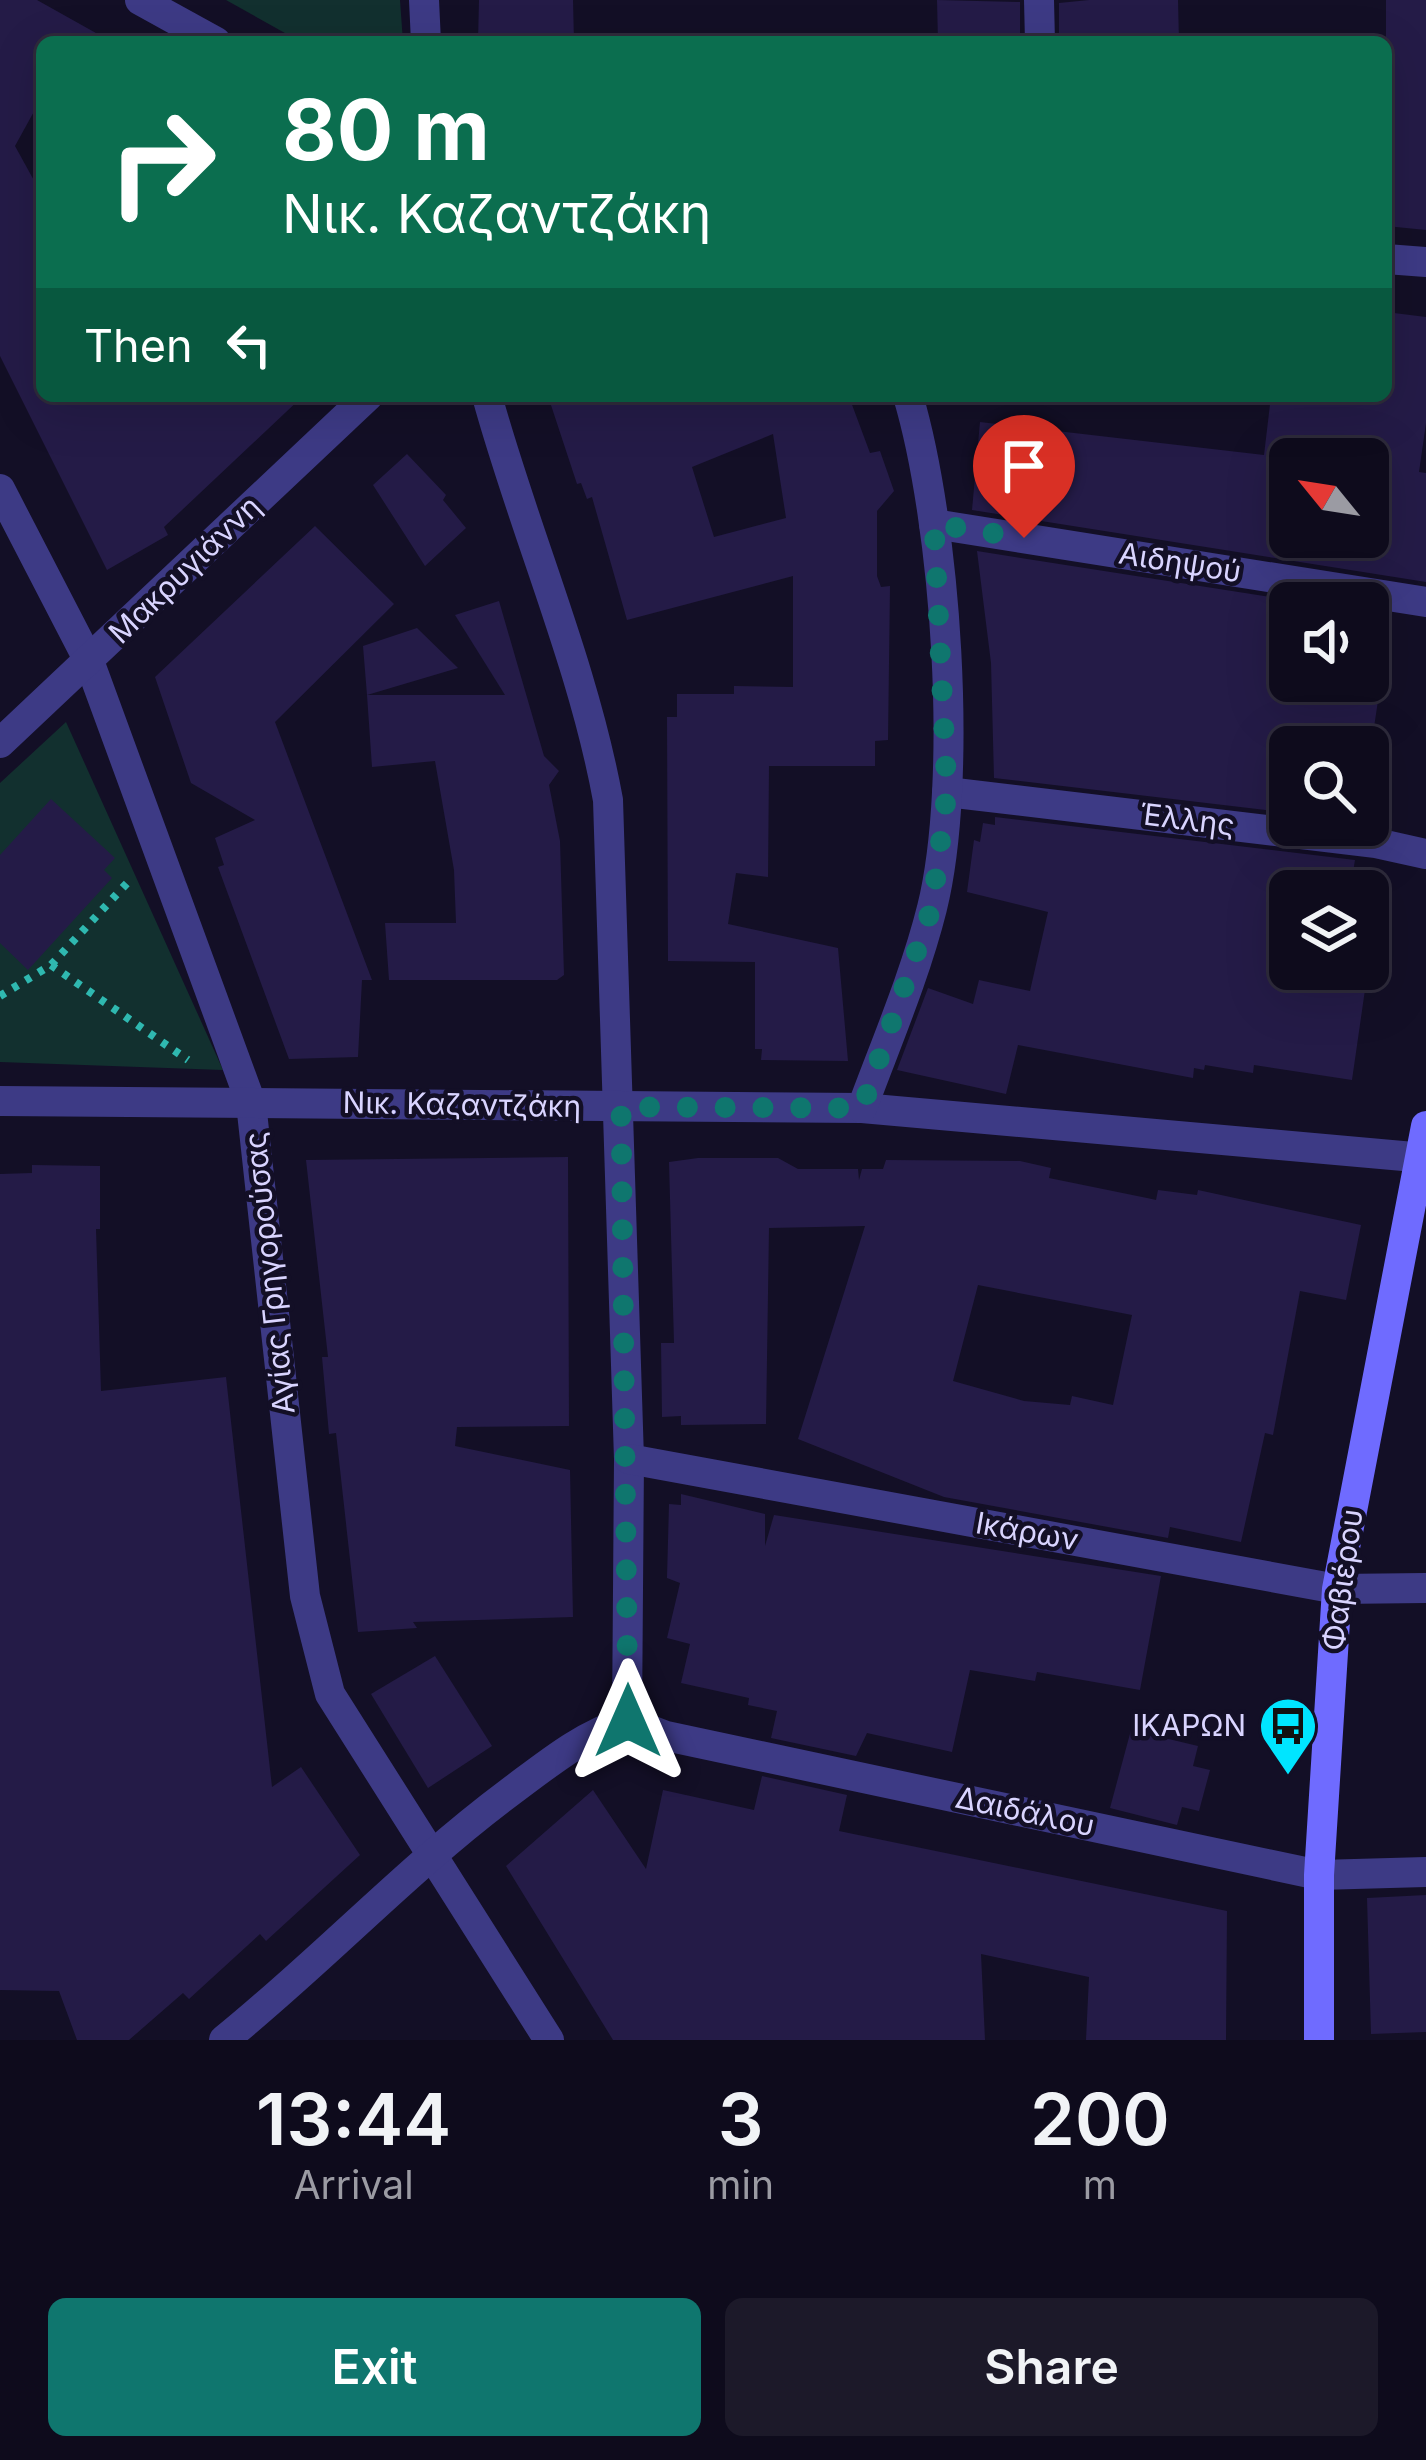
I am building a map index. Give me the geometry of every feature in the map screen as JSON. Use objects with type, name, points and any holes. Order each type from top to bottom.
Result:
[{"type":"main road","name":"Φαβιέρου","points":[[1318,2040],[1319,1875],[1336,1589],[1424,1158],[1426,1126]]},
{"type":"street","points":[[140,0],[205,36]]},
{"type":"street","points":[[424,0],[426,36]]},
{"type":"street","points":[[1039,0],[1040,36]]},
{"type":"street","points":[[1392,259],[1426,262]]},
{"type":"street","name":"Μακρυγιάννη","points":[[0,743],[362,402]]},
{"type":"street","points":[[224,2040],[307,1973],[427,1854],[587,1734],[628,1721],[628,1459],[613,856],[596,734],[514,496],[489,402]]},
{"type":"street","points":[[862,1108],[932,907],[947,792],[934,524],[909,402]]},
{"type":"street","name":"Αγίας Γρηγορούσας","points":[[0,489],[89,662],[251,1103],[305,1596],[330,1694],[427,1854],[549,2040]]},
{"type":"street","name":"Αιδηψού","points":[[934,524],[1426,602]]},
{"type":"street","name":"Έλλης","points":[[947,792],[1376,843],[1426,854]]},
{"type":"street","name":"Νικ. Καζαντζάκη","points":[[0,1101],[862,1108],[1424,1158]]},
{"type":"street","name":"Ικάρων","points":[[628,1459],[1336,1589],[1426,1588]]},
{"type":"street","name":"Δαιδάλου","points":[[628,1721],[666,1736],[1319,1875],[1426,1872]]},
{"type":"path","points":[[0,996],[51,965],[158,848]]},
{"type":"path","points":[[51,965],[251,1103]]},
{"type":"green space","points":[[226,0],[400,0],[403,36],[290,36]]},
{"type":"green space","points":[[66,722],[223,1070],[0,1062],[0,783]]},
{"type":"building","points":[[0,0],[37,0],[101,36],[36,36],[36,108],[15,146],[36,184],[36,402],[297,402],[164,527],[168,535],[107,570],[0,356]]},
{"type":"building","points":[[479,0],[573,0],[574,36],[478,36]]},
{"type":"building","points":[[937,0],[1020,2],[1020,36],[938,36]]},
{"type":"building","points":[[1178,0],[1179,36],[1059,36],[1059,3]]},
{"type":"building","points":[[1386,0],[1426,0],[1426,230],[1392,227],[1392,36],[1386,36]]},
{"type":"building","points":[[1392,313],[1426,317],[1426,423],[1419,472],[1426,473],[1426,582],[1275,558],[1389,558],[1389,438],[1269,438],[1269,557],[972,510],[980,422],[1264,455],[1270,402],[1392,402]]},
{"type":"building","points":[[550,402],[851,402],[870,453],[880,451],[894,491],[877,511],[877,576],[881,587],[890,586],[888,740],[875,741],[875,766],[769,766],[768,877],[736,873],[728,924],[838,948],[848,1061],[761,1060],[762,1049],[755,1049],[755,962],[668,961],[667,717],[677,717],[677,694],[734,694],[734,686],[793,687],[793,576],[627,620],[592,497],[587,499],[581,483],[577,484]],"holes":[[[773,434],[786,518],[714,537],[692,467]]]},
{"type":"building","points":[[407,454],[446,495],[443,500],[466,528],[425,566],[373,485]]},
{"type":"building","points":[[315,526],[394,604],[275,722],[372,980],[362,980],[358,1057],[289,1059],[218,867],[224,865],[215,838],[255,820],[191,783],[155,677]]},
{"type":"building","points":[[977,551],[1269,597],[1269,702],[1378,702],[1374,726],[1269,726],[1269,811],[994,778],[991,663]]},
{"type":"building","points":[[499,601],[544,756],[559,771],[549,785],[560,841],[564,975],[557,980],[389,980],[385,923],[456,923],[454,870],[435,761],[372,767],[367,695],[505,695],[455,615]]},
{"type":"building","points":[[417,628],[458,668],[367,695],[363,646]]},
{"type":"building","points":[[51,799],[115,858],[104,870],[112,878],[28,970],[0,943],[0,855]]},
{"type":"building","points":[[995,817],[1355,860],[1353,870],[1269,870],[1269,990],[1365,990],[1352,1080],[1254,1065],[1253,1073],[1205,1065],[1204,1070],[1194,1068],[1193,1078],[1018,1045],[1006,1094],[897,1070],[928,988],[973,1004],[979,980],[1030,991],[1048,912],[967,892],[974,840],[980,842],[983,823],[995,825]]},
{"type":"building","points":[[568,1157],[569,1426],[457,1427],[455,1446],[570,1470],[573,1617],[413,1622],[417,1628],[358,1632],[336,1433],[329,1434],[322,1357],[328,1357],[306,1160]]},
{"type":"building","points":[[778,1158],[798,1169],[858,1169],[859,1180],[862,1169],[883,1169],[886,1160],[1020,1161],[1051,1168],[1049,1178],[1156,1200],[1158,1190],[1197,1195],[1198,1190],[1361,1225],[1346,1300],[1300,1291],[1273,1435],[1265,1433],[1241,1542],[1170,1527],[1168,1538],[944,1497],[798,1439],[865,1226],[769,1228],[766,1424],[681,1425],[681,1416],[662,1417],[661,1343],[674,1343],[669,1162]],"holes":[[[978,1285],[1132,1315],[1113,1405],[1072,1396],[1070,1405],[1024,1401],[953,1381]]]},
{"type":"building","points":[[32,1165],[100,1166],[100,1229],[96,1229],[101,1391],[226,1377],[272,1787],[301,1767],[360,1855],[266,1941],[260,1934],[189,1999],[183,1993],[129,2040],[77,2040],[59,1991],[0,1990],[0,1174],[32,1173]]},
{"type":"building","points":[[681,1494],[765,1514],[765,1546],[774,1515],[1161,1576],[1140,1690],[1037,1672],[1035,1681],[970,1670],[952,1752],[867,1733],[856,1756],[771,1738],[777,1711],[748,1705],[749,1698],[681,1683],[690,1644],[667,1638],[680,1583],[667,1578],[669,1504],[681,1505]]},
{"type":"building","points":[[435,1656],[492,1746],[428,1788],[371,1694]]},
{"type":"building","points":[[1131,1730],[1198,1746],[1193,1766],[1210,1770],[1199,1811],[1182,1807],[1177,1825],[1110,1808]]},
{"type":"building","points":[[762,1776],[847,1795],[839,1831],[1227,1911],[1226,2040],[1086,2040],[1089,1977],[981,1954],[985,2040],[613,2040],[506,1866],[593,1790],[646,1869],[663,1790],[754,1810]]},
{"type":"building","points":[[1426,1895],[1426,2032],[1371,2034],[1367,1898]]},
{"type":"place","name":"ΙΚΑΡΩΝ","points":[[1288,1777]]},
{"type":"route","points":[[628,1721],[621,1107],[862,1108],[932,907],[947,792],[934,524],[1024,538]]}]
